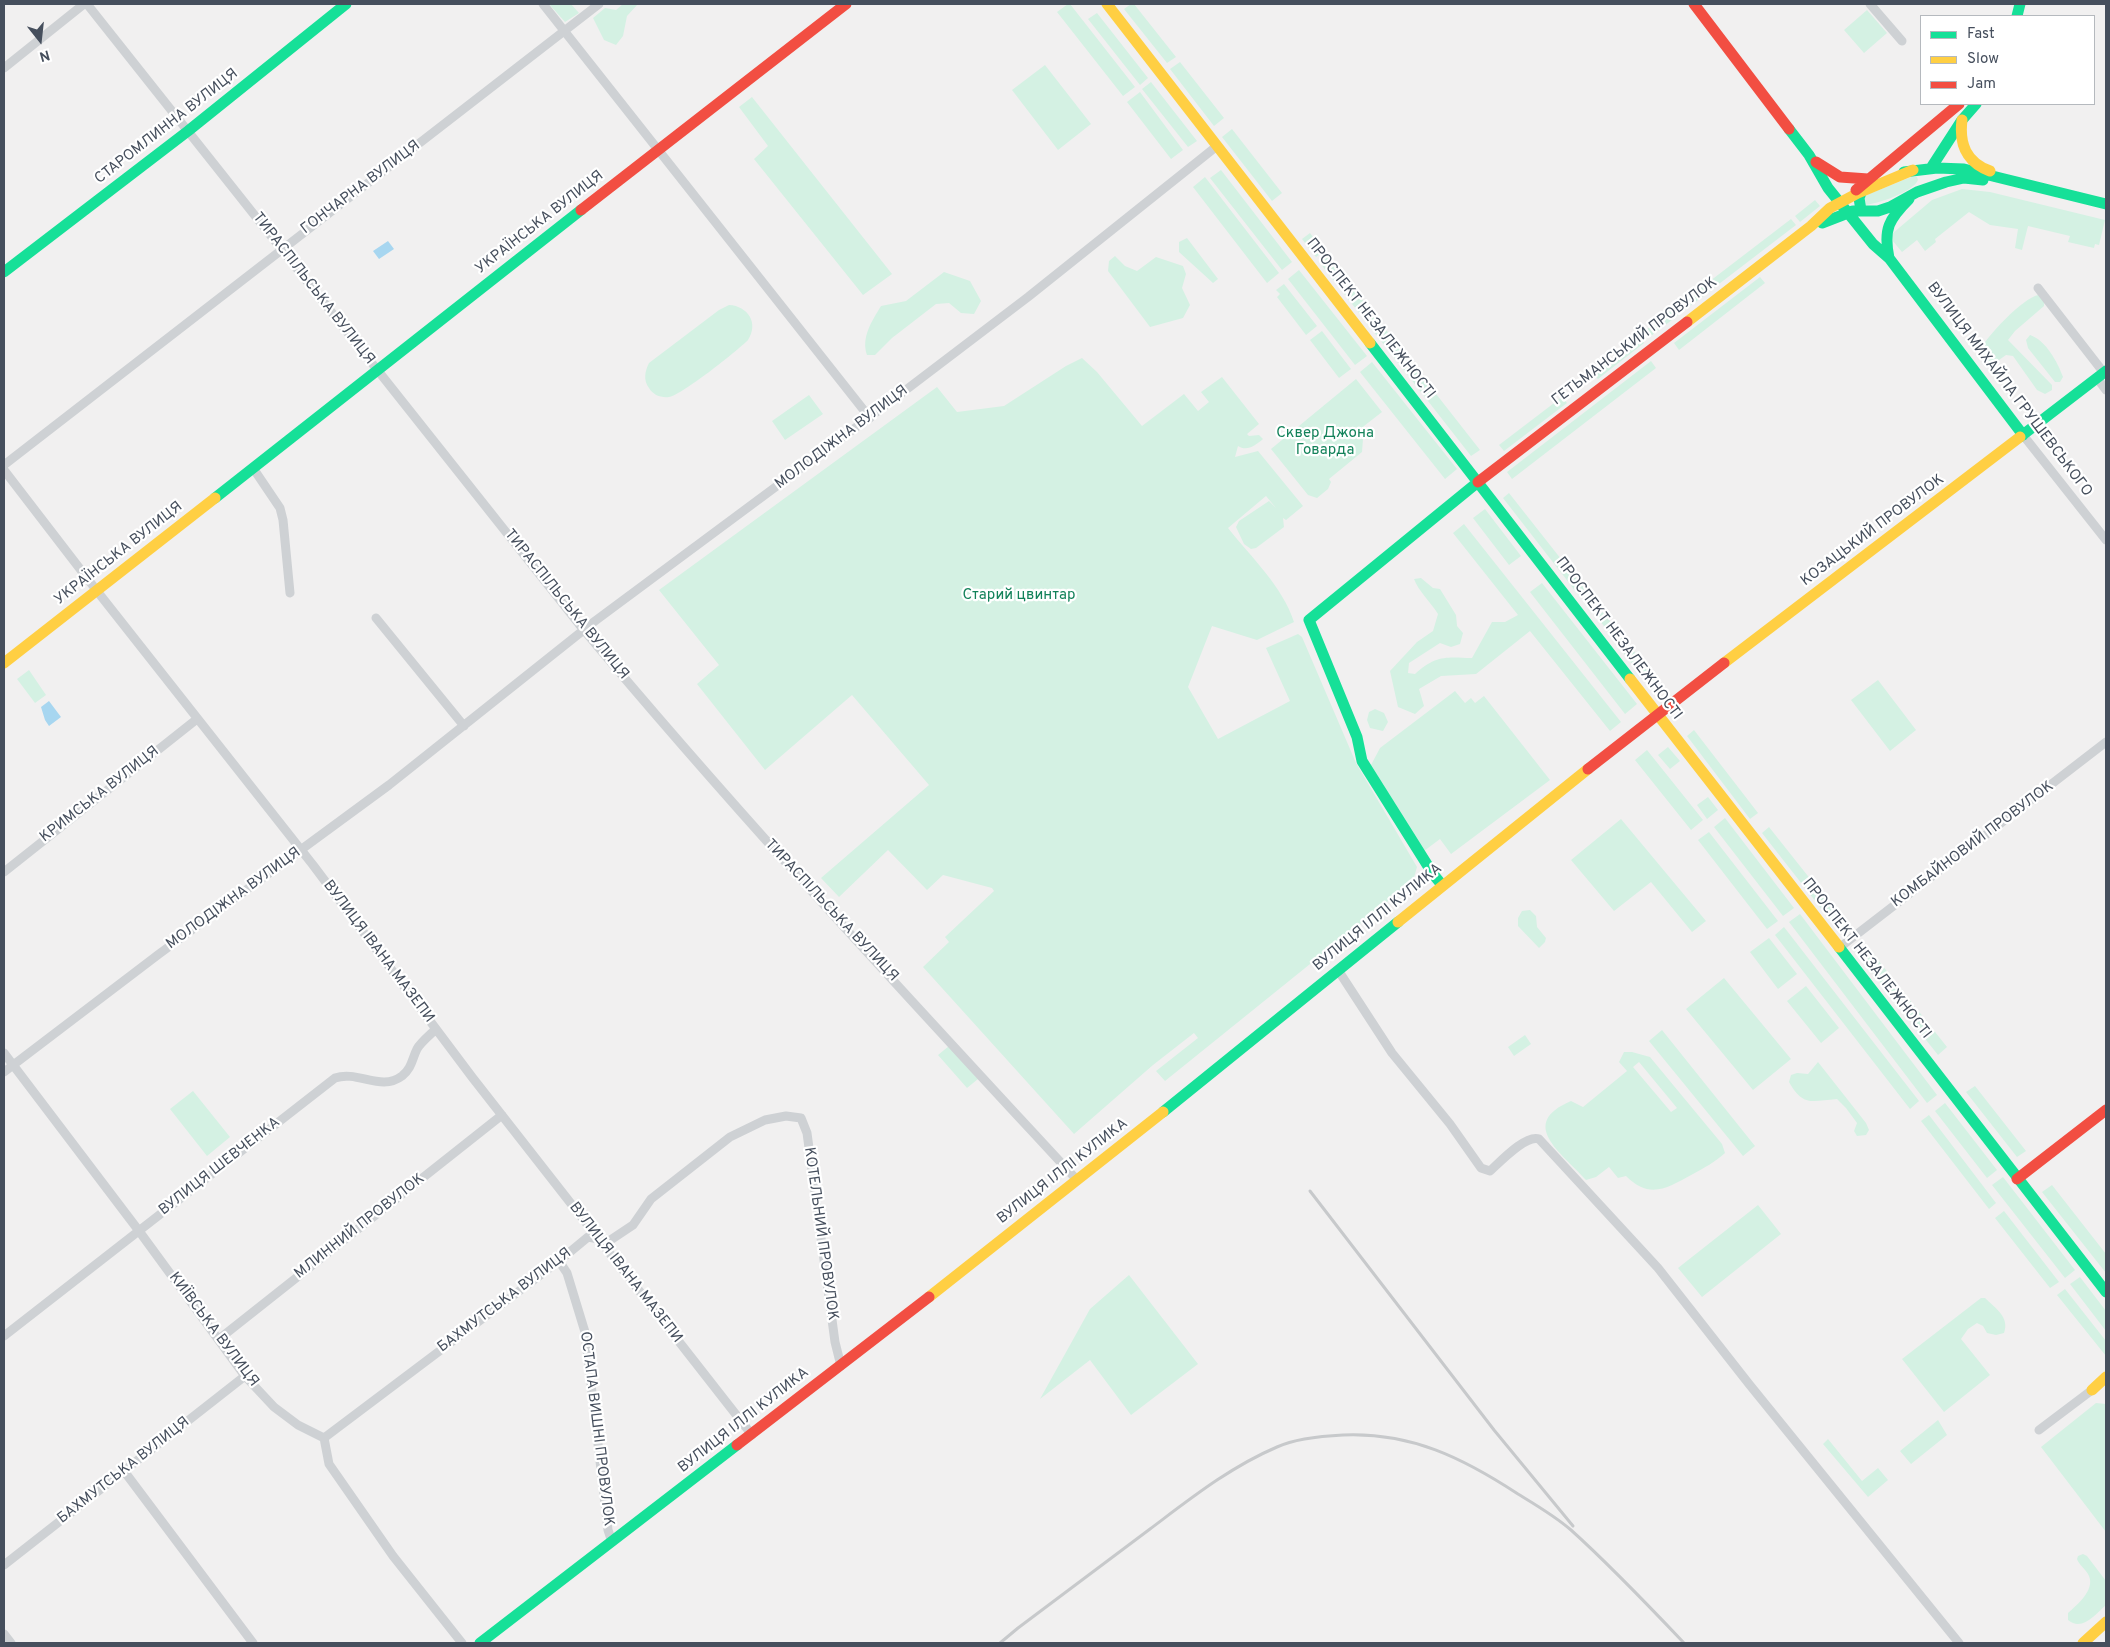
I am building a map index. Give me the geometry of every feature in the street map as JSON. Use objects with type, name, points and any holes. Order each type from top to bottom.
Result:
[{"type":"street","points":[[4,68],[86,4]]},
{"type":"street","name":"ТИРАСПІЛЬСЬКА ВУЛИЦЯ","points":[[86,4],[584,630],[723,793],[1077,1180]]},
{"type":"street","name":"СТАРОМЛИННА ВУЛИЦЯ","points":[[4,272],[188,131],[346,4]]},
{"type":"street","points":[[543,4],[870,418]]},
{"type":"street","name":"ГОНЧАРНА ВУЛИЦЯ","points":[[4,465],[281,248],[599,4]]},
{"type":"street","name":"УКРАЇНСЬКА ВУЛИЦЯ","points":[[4,663],[846,4]]},
{"type":"street","name":"ПРОСПЕКТ НЕЗАЛЕЖНОСТІ","points":[[1106,4],[2106,1292]]},
{"type":"street","points":[[1870,4],[1902,41]]},
{"type":"street","points":[[1699,5],[1844,200]]},
{"type":"street","points":[[1889,258],[1885,242],[1886,227],[1893,215],[1920,187],[1962,120],[1975,105]]},
{"type":"street","points":[[1844,200],[1956,107]]},
{"type":"street","points":[[1962,120],[1960,131],[1962,145],[1973,164],[1980,168],[2009,176],[2019,184]]},
{"type":"street","name":"МОЛОДІЖНА ВУЛИЦЯ","points":[[4,1072],[159,954],[302,850],[464,726],[584,630],[870,418],[1028,297],[1217,146]]},
{"type":"street","points":[[1822,171],[1845,179],[1868,179],[1931,168],[1971,170],[2019,184],[2106,204]]},
{"type":"street","points":[[1913,170],[1920,174],[1920,187]]},
{"type":"street","points":[[1844,200],[1913,170]]},
{"type":"street","points":[[1822,171],[1828,188],[1830,216],[1851,216],[1861,210]]},
{"type":"street","points":[[1828,188],[1865,212],[1878,211],[1890,207],[1920,187],[1964,178],[2019,184]]},
{"type":"street","points":[[1868,179],[1859,198],[1870,240]]},
{"type":"street","name":"ГЕТЬМАНСЬКИЙ ПРОВУЛОК","points":[[1442,885],[1433,874],[1362,762],[1357,737],[1309,620],[1478,482],[1811,226],[1830,216],[1844,200]]},
{"type":"street","name":"ВУЛИЦЯ МИХАЙЛА ГРУШЕВСЬКОГО","points":[[1844,200],[1851,216],[1880,252],[1889,258],[2023,435],[2106,540]]},
{"type":"street","points":[[2038,288],[2102,374],[2106,390]]},
{"type":"street","name":"КОЗАЦЬКИЙ ПРОВУЛОК","points":[[1657,715],[2102,374]]},
{"type":"street","points":[[253,468],[280,508],[283,520],[290,593]]},
{"type":"street","name":"ВУЛИЦЯ ІВАНА МАЗЕПИ","points":[[4,470],[302,850],[502,1115],[752,1435]]},
{"type":"street","points":[[376,618],[464,726]]},
{"type":"street","name":"ВУЛИЦЯ ІЛЛІ КУЛИКА","points":[[480,1643],[841,1366],[1077,1180],[1442,885],[1657,715]]},
{"type":"street","name":"КРИМСЬКА ВУЛИЦЯ","points":[[4,872],[197,718]]},
{"type":"street","name":"КОМБАЙНОВИЙ ПРОВУЛОК","points":[[1839,948],[2106,742]]},
{"type":"street","points":[[1338,970],[1378,1034],[1450,1124],[1481,1168],[1490,1171],[1527,1140],[1535,1138],[1597,1200],[1658,1268],[1743,1377],[1959,1643]]},
{"type":"street","name":"ВУЛИЦЯ ШЕВЧЕНКА","points":[[4,1336],[335,1078],[344,1075],[386,1083],[393,1081],[403,1075],[411,1066],[417,1049],[436,1029]]},
{"type":"street","name":"КИЇВСЬКА ВУЛИЦЯ","points":[[4,1053],[139,1231],[245,1376],[274,1407],[298,1425],[324,1438]]},
{"type":"street","points":[[2017,1179],[2106,1110]]},
{"type":"street","name":"МЛИННИЙ ПРОВУЛОК","points":[[219,1339],[502,1115]]},
{"type":"street","name":"БАХМУТСЬКА ВУЛИЦЯ","points":[[324,1438],[559,1261],[588,1237],[608,1241],[632,1225],[651,1199],[730,1137],[765,1120],[786,1116]]},
{"type":"street","name":"КОТЕЛЬНИЙ ПРОВУЛОК","points":[[786,1116],[802,1118],[807,1133],[834,1342],[841,1366]]},
{"type":"street","name":"ОСТАПА ВИШНІ ПРОВУЛОК","points":[[559,1261],[567,1273],[585,1332],[608,1530],[612,1542]]},
{"type":"street","name":"БАХМУТСЬКА ВУЛИЦЯ","points":[[4,1565],[245,1376]]},
{"type":"street","points":[[2039,1430],[2092,1390],[2106,1377]]},
{"type":"street","points":[[2092,1390],[2106,1390]]},
{"type":"street","points":[[324,1438],[328,1464],[393,1556],[462,1643]]},
{"type":"street","points":[[124,1471],[253,1643]]},
{"type":"street","points":[[2083,1643],[2106,1622]]},
{"type":"street","points":[[4,1634],[11,1643]]},
{"type":"green space","points":[[549,4],[571,4],[579,13],[565,22]]},
{"type":"green space","points":[[623,4],[638,4],[627,16],[623,36],[616,45],[604,40],[593,18],[605,8],[616,10]]},
{"type":"green space","points":[[1070,4],[1135,87],[1123,96],[1057,12]]},
{"type":"green space","points":[[1134,4],[1176,57],[1167,63],[1124,9]]},
{"type":"green space","points":[[1867,10],[1887,33],[1864,53],[1844,30]]},
{"type":"green space","points":[[1097,13],[1148,78],[1140,85],[1088,19]]},
{"type":"green space","points":[[1180,62],[1224,118],[1214,126],[1170,69]]},
{"type":"green space","points":[[1045,65],[1091,124],[1058,150],[1012,90]]},
{"type":"green space","points":[[1151,82],[1197,141],[1188,147],[1142,89]]},
{"type":"green space","points":[[1140,92],[1183,150],[1171,159],[1127,102]]},
{"type":"green space","points":[[752,97],[892,274],[863,295],[754,159],[768,146],[739,107]]},
{"type":"green space","points":[[1232,129],[1282,193],[1272,201],[1222,137]]},
{"type":"green space","points":[[1221,170],[1292,262],[1282,270],[1210,178]]},
{"type":"green space","points":[[1205,177],[1279,273],[1267,283],[1193,187]]},
{"type":"green space","points":[[1911,177],[1917,177],[1918,180],[1910,189],[1879,202],[1866,205],[1864,196]]},
{"type":"green space","points":[[1962,189],[1990,192],[2105,220],[2099,245],[2095,244],[2094,248],[2068,242],[2070,236],[2028,226],[2022,250],[2015,248],[2018,229],[1990,225],[1969,212],[1935,239],[1936,242],[1925,251],[1917,240],[1902,252],[1892,240],[1893,233],[1932,200]]},
{"type":"green space","points":[[1815,200],[1820,206],[1800,222],[1795,216]]},
{"type":"green space","points":[[1791,219],[1796,225],[1651,336],[1646,330]]},
{"type":"green space","points":[[1310,233],[1324,251],[1316,257],[1302,239]]},
{"type":"green space","points":[[1187,238],[1218,279],[1213,283],[1179,252],[1179,242]]},
{"type":"green space","points":[[1115,256],[1125,266],[1137,271],[1156,257],[1183,266],[1186,274],[1182,288],[1190,305],[1183,318],[1150,327],[1108,271],[1109,261]]},
{"type":"green space","points":[[1328,256],[1480,450],[1471,456],[1320,263]]},
{"type":"green space","points":[[1299,270],[1367,356],[1355,365],[1288,279]]},
{"type":"green space","points":[[944,272],[970,281],[981,301],[974,314],[961,313],[949,303],[936,304],[892,338],[875,355],[867,355],[866,336],[881,306],[906,301]]},
{"type":"green space","points":[[1760,277],[1765,283],[1679,350],[1674,343]]},
{"type":"green space","points":[[1284,284],[1317,326],[1306,335],[1277,297],[1280,294],[1276,290]]},
{"type":"green space","points":[[2038,295],[2044,299],[2044,306],[2015,331],[2008,340],[2052,385],[2052,390],[2045,394],[2037,390],[2013,356],[2006,355],[1992,365],[1983,358],[1980,350],[2006,318],[2024,303]]},
{"type":"green space","points":[[729,305],[742,308],[750,316],[752,328],[748,340],[709,372],[676,394],[663,397],[653,392],[645,379],[649,363],[719,310]]},
{"type":"green space","points":[[1322,331],[1351,369],[1339,378],[1310,340]]},
{"type":"green space","points":[[2030,335],[2041,342],[2051,353],[2063,377],[2060,382],[2055,382],[2028,348],[2026,340]]},
{"type":"green space","points":[[1640,338],[1644,343],[1598,379],[1593,374]]},
{"type":"green space","name":"Старий цвинтар","points":[[1082,358],[1097,372],[1142,426],[1184,394],[1198,411],[1209,402],[1201,392],[1222,377],[1259,424],[1247,434],[1249,436],[1259,435],[1263,439],[1248,448],[1238,446],[1235,457],[1258,451],[1303,506],[1286,520],[1283,518],[1284,527],[1256,548],[1251,549],[1244,544],[1236,527],[1239,521],[1269,501],[1276,508],[1266,496],[1228,528],[1274,585],[1289,609],[1294,622],[1257,640],[1212,626],[1188,687],[1218,739],[1290,701],[1266,648],[1298,634],[1302,637],[1356,763],[1417,867],[1413,881],[1165,1081],[1156,1071],[1198,1038],[1194,1033],[1153,1065],[1074,1134],[923,967],[949,942],[945,937],[994,891],[992,888],[943,875],[927,890],[888,850],[839,897],[821,878],[929,785],[852,695],[765,770],[697,684],[719,665],[659,590],[937,387],[957,412],[1004,406],[1066,366]]},
{"type":"green space","points":[[1651,361],[1656,368],[1512,479],[1507,472]]},
{"type":"green space","points":[[1372,362],[1457,469],[1445,479],[1360,372]]},
{"type":"green space","name":"Сквер Джона Говарда","points":[[1356,379],[1382,412],[1364,426],[1362,452],[1329,479],[1331,482],[1328,489],[1317,498],[1308,495],[1271,449]]},
{"type":"green space","points":[[809,395],[823,414],[785,440],[772,421]]},
{"type":"green space","points":[[1562,397],[1567,403],[1504,451],[1499,445]]},
{"type":"green space","points":[[1509,493],[1587,592],[1580,597],[1503,498]]},
{"type":"green space","points":[[1485,509],[1521,556],[1509,565],[1473,518]]},
{"type":"green space","points":[[1464,524],[1621,722],[1610,731],[1530,631],[1476,674],[1441,676],[1419,689],[1424,706],[1415,714],[1398,707],[1390,671],[1417,642],[1433,631],[1438,614],[1414,579],[1421,578],[1433,588],[1440,589],[1456,615],[1457,626],[1463,633],[1460,644],[1451,647],[1440,643],[1409,663],[1408,673],[1415,674],[1429,663],[1441,658],[1472,658],[1492,622],[1505,622],[1518,615],[1453,533]]},
{"type":"green space","points":[[1542,583],[1637,704],[1625,714],[1530,592]]},
{"type":"green space","points":[[1603,612],[1616,629],[1610,634],[1597,617]]},
{"type":"green space","points":[[1623,637],[1659,684],[1652,690],[1616,643]]},
{"type":"green space","points":[[29,670],[46,695],[35,703],[17,679]]},
{"type":"green space","points":[[1878,680],[1916,730],[1890,751],[1851,700]]},
{"type":"green space","points":[[1455,691],[1465,703],[1471,698],[1475,703],[1484,696],[1550,780],[1451,854],[1440,839],[1424,851],[1371,765],[1380,748]]},
{"type":"green space","points":[[1375,709],[1384,713],[1388,722],[1383,731],[1370,728],[1367,720],[1369,712]]},
{"type":"green space","points":[[1694,730],[1758,813],[1750,819],[1687,736]]},
{"type":"green space","points":[[1668,747],[1680,761],[1670,769],[1658,755]]},
{"type":"green space","points":[[1647,750],[1703,820],[1691,830],[1635,760]]},
{"type":"green space","points":[[1708,797],[1718,810],[1707,819],[1697,805]]},
{"type":"green space","points":[[1725,818],[1794,908],[1783,916],[1714,827]]},
{"type":"green space","points":[[1621,819],[1706,921],[1692,932],[1651,882],[1614,911],[1571,860]]},
{"type":"green space","points":[[1769,827],[1846,924],[1838,930],[1762,833]]},
{"type":"green space","points":[[1709,832],[1778,921],[1767,929],[1698,840]]},
{"type":"green space","points":[[1530,910],[1536,916],[1537,927],[1546,938],[1539,948],[1518,926],[1518,918],[1522,911]]},
{"type":"green space","points":[[1800,914],[1937,1095],[1927,1103],[1789,922]]},
{"type":"green space","points":[[1784,927],[1919,1101],[1910,1109],[1775,935]]},
{"type":"green space","points":[[1769,938],[1797,974],[1778,989],[1750,952]]},
{"type":"green space","points":[[1870,950],[1947,1047],[1938,1055],[1860,957]]},
{"type":"green space","points":[[1724,978],[1791,1059],[1753,1090],[1686,1009]]},
{"type":"green space","points":[[1806,986],[1839,1028],[1821,1043],[1787,1001]]},
{"type":"green space","points":[[1662,1030],[1755,1146],[1743,1156],[1649,1041]]},
{"type":"green space","points":[[1525,1035],[1531,1044],[1514,1056],[1508,1047]]},
{"type":"green space","points":[[949,1046],[978,1079],[967,1088],[938,1055]]},
{"type":"green space","points":[[1624,1052],[1632,1052],[1650,1057],[1722,1144],[1725,1153],[1675,1184],[1659,1189],[1643,1188],[1626,1176],[1618,1178],[1609,1167],[1596,1177],[1586,1180],[1556,1149],[1549,1139],[1546,1129],[1547,1119],[1555,1110],[1571,1101],[1583,1107],[1627,1071],[1619,1062]],"holes":[[[1639,1062],[1677,1108],[1671,1112],[1633,1067]]]},
{"type":"green space","points":[[1818,1062],[1866,1123],[1869,1130],[1866,1135],[1857,1136],[1854,1131],[1857,1123],[1837,1099],[1809,1101],[1794,1090],[1789,1082],[1791,1075],[1797,1073],[1808,1074]]},
{"type":"green space","points":[[1975,1086],[2026,1151],[2017,1157],[1966,1092]]},
{"type":"green space","points":[[193,1091],[230,1137],[207,1156],[170,1109]]},
{"type":"green space","points":[[1945,1103],[1997,1170],[1987,1178],[1935,1111]]},
{"type":"green space","points":[[1929,1115],[1996,1203],[1989,1209],[1921,1121]]},
{"type":"green space","points":[[2003,1177],[2075,1270],[2065,1278],[1992,1185]]},
{"type":"green space","points":[[2052,1185],[2106,1254],[2106,1273],[2042,1192]]},
{"type":"green space","points":[[1758,1205],[1781,1234],[1702,1297],[1678,1268]]},
{"type":"green space","points":[[2004,1211],[2059,1282],[2050,1288],[1995,1218]]},
{"type":"green space","points":[[1129,1275],[1198,1364],[1131,1415],[1090,1360],[1040,1399],[1090,1309]]},
{"type":"green space","points":[[2080,1277],[2106,1311],[2106,1331],[2070,1284]]},
{"type":"green space","points":[[2065,1289],[2106,1341],[2106,1356],[2057,1295]]},
{"type":"green space","points":[[1981,1298],[1985,1298],[2000,1313],[2005,1322],[2004,1333],[1996,1335],[1987,1333],[1983,1326],[1977,1323],[1968,1329],[1961,1339],[1990,1375],[1944,1412],[1902,1359]]},
{"type":"green space","points":[[2096,1403],[2106,1404],[2106,1532],[2041,1447]]},
{"type":"green space","points":[[1938,1420],[1947,1435],[1911,1464],[1900,1451]]},
{"type":"green space","points":[[1828,1439],[1862,1481],[1878,1468],[1888,1480],[1868,1497],[1823,1444]]},
{"type":"green space","points":[[2083,1554],[2087,1556],[2106,1581],[2106,1605],[2093,1617],[2084,1623],[2078,1624],[2068,1620],[2068,1613],[2084,1597],[2090,1587],[2089,1576],[2077,1559],[2078,1556]]},
{"type":"water","points":[[388,241],[394,249],[379,259],[373,251]]},
{"type":"water","points":[[49,701],[61,717],[49,726],[41,707]]},
{"type":"railway","points":[[1310,1191],[1494,1430],[1573,1526]]},
{"type":"railway","points":[[1000,1643],[1180,1506],[1243,1464],[1293,1441],[1343,1435],[1368,1435],[1414,1443],[1456,1459],[1497,1481],[1571,1530],[1684,1643]]},
{"type":"traffic: fast","points":[[4,272],[188,131],[346,4]]},
{"type":"traffic: fast","points":[[2017,15],[2020,4]]},
{"type":"traffic: fast","points":[[1931,168],[1962,120],[1975,105]]},
{"type":"traffic: fast","points":[[1789,129],[1809,155],[1828,188],[1873,244],[1889,258],[2023,435]]},
{"type":"traffic: fast","points":[[1904,172],[1937,168],[1964,169],[2106,204]]},
{"type":"traffic: fast","points":[[1822,223],[1853,211],[1878,211],[1890,207],[1917,192],[1946,182],[1964,178],[1983,180]]},
{"type":"traffic: fast","points":[[1861,210],[1859,198],[1864,185]]},
{"type":"traffic: fast","points":[[1889,258],[1887,248],[1889,225],[1909,199]]},
{"type":"traffic: fast","points":[[215,498],[581,210]]},
{"type":"traffic: fast","points":[[1370,343],[1630,679]]},
{"type":"traffic: fast","points":[[2020,437],[2106,371]]},
{"type":"traffic: fast","points":[[1442,885],[1433,874],[1362,761],[1357,737],[1309,620],[1478,482]]},
{"type":"traffic: fast","points":[[1163,1112],[1398,922]]},
{"type":"traffic: fast","points":[[1839,947],[2106,1292]]},
{"type":"traffic: fast","points":[[480,1643],[737,1445]]},
{"type":"traffic: slow","points":[[1107,4],[1370,343]]},
{"type":"traffic: slow","points":[[1962,120],[1962,137],[1966,151],[1975,163],[1990,171]]},
{"type":"traffic: slow","points":[[1687,322],[1811,226],[1830,208],[1858,193],[1913,170]]},
{"type":"traffic: slow","points":[[1724,663],[2020,437]]},
{"type":"traffic: slow","points":[[4,663],[215,498]]},
{"type":"traffic: slow","points":[[1630,679],[1839,947]]},
{"type":"traffic: slow","points":[[1398,922],[1588,769]]},
{"type":"traffic: slow","points":[[929,1297],[1163,1112]]},
{"type":"traffic: slow","points":[[2092,1390],[2106,1377]]},
{"type":"traffic: slow","points":[[2083,1643],[2106,1622]]},
{"type":"traffic: jam","points":[[581,210],[846,4]]},
{"type":"traffic: jam","points":[[1694,4],[1789,129]]},
{"type":"traffic: jam","points":[[1856,190],[1958,105]]},
{"type":"traffic: jam","points":[[1816,162],[1840,177],[1868,179]]},
{"type":"traffic: jam","points":[[1478,482],[1687,322]]},
{"type":"traffic: jam","points":[[1588,769],[1724,663]]},
{"type":"traffic: jam","points":[[2017,1179],[2106,1110]]},
{"type":"traffic: jam","points":[[737,1445],[929,1297]]}]
